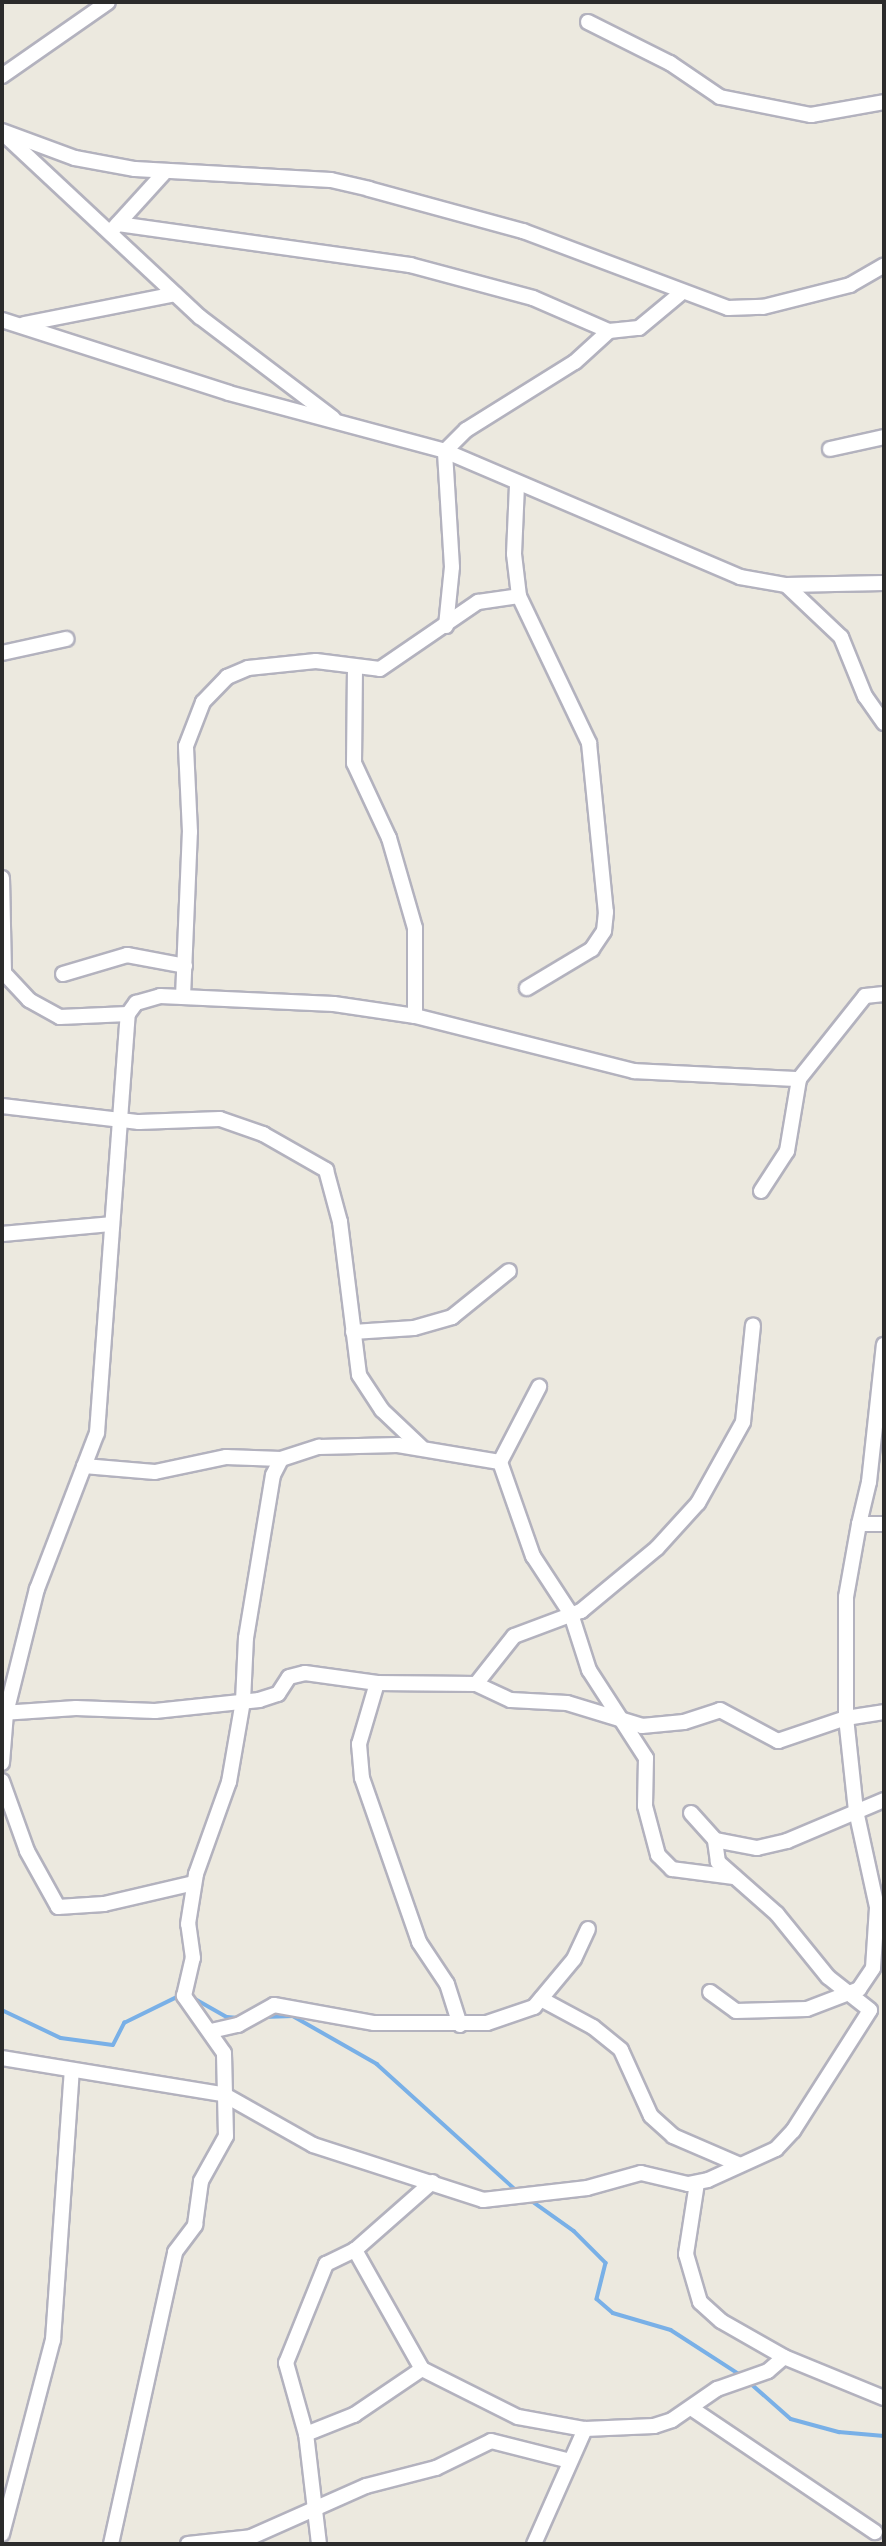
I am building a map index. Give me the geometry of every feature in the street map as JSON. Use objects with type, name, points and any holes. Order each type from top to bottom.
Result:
[{"type":"street","points":[[2,76],[108,2]]},
{"type":"street","points":[[588,22],[670,63],[720,97],[811,115],[884,102]]},
{"type":"street","points":[[2,133],[75,158],[164,173],[310,179],[369,189],[523,231],[680,294],[728,308],[763,307],[850,285],[884,265]]},
{"type":"street","points":[[2,133],[113,228],[175,294],[259,365],[340,423]]},
{"type":"street","points":[[113,228],[164,173]]},
{"type":"street","points":[[113,228],[410,265],[533,298],[609,331],[639,328],[680,294]]},
{"type":"street","points":[[23,325],[175,294]]},
{"type":"street","points":[[2,320],[23,325],[85,349],[340,423],[445,450],[517,485],[716,570],[786,585],[884,583]]},
{"type":"street","points":[[446,626],[452,567],[445,450],[466,430],[575,362],[609,331]]},
{"type":"street","points":[[830,449],[884,437]]},
{"type":"street","points":[[517,485],[514,554],[519,596],[589,743],[606,912],[600,941],[592,949],[527,988]]},
{"type":"street","points":[[786,585],[841,637],[865,696],[884,723]]},
{"type":"street","points":[[183,997],[186,746],[203,702],[227,677],[248,668],[316,661],[355,668],[394,663],[478,602],[519,596]]},
{"type":"street","points":[[2,653],[66,639]]},
{"type":"street","points":[[355,668],[354,763],[389,838],[415,928],[415,1016]]},
{"type":"street","points":[[2,878],[3,973],[29,1000],[52,1014],[128,1014]]},
{"type":"street","points":[[63,974],[127,955],[185,966]]},
{"type":"street","points":[[761,1191],[787,1151],[799,1079],[865,996],[884,994]]},
{"type":"street","points":[[2,1763],[4,1713],[37,1589],[97,1433],[128,1014],[144,999],[183,997],[334,1004],[415,1016],[634,1071],[799,1079]]},
{"type":"street","points":[[2,1106],[119,1120],[220,1119],[263,1134],[326,1170],[340,1222],[353,1332],[363,1385],[421,1447]]},
{"type":"street","points":[[2,1234],[112,1224]]},
{"type":"street","points":[[353,1332],[414,1328],[452,1317],[509,1271]]},
{"type":"street","points":[[476,1684],[514,1636],[571,1614],[633,1570],[681,1525],[729,1455],[743,1422],[753,1326]]},
{"type":"street","points":[[710,1992],[730,2010],[744,2012],[807,2009],[849,1995],[868,1979],[877,1933],[877,1907],[856,1811],[846,1718],[846,1597],[869,1482],[884,1345]]},
{"type":"street","points":[[540,1387],[500,1462],[533,1556],[571,1614],[589,1670],[623,1718],[646,1758],[645,1806],[663,1863],[690,1873],[733,1877]]},
{"type":"street","points":[[84,1466],[155,1472],[226,1457],[281,1460],[319,1447],[421,1447],[500,1462]]},
{"type":"street","points":[[111,2544],[175,2252],[195,2225],[201,2181],[226,2136],[224,2053],[184,1996],[192,1970],[188,1924],[194,1883],[227,1793],[243,1701],[246,1638],[273,1475],[281,1460]]},
{"type":"street","points":[[859,1524],[884,1524]]},
{"type":"street","points":[[4,1713],[155,1711],[271,1698],[289,1677],[305,1673],[377,1683],[476,1684],[511,1700],[567,1703],[657,1726],[720,1710],[778,1741],[846,1718],[884,1712]]},
{"type":"street","points":[[377,1683],[359,1744],[362,1778],[419,1942],[447,1983],[460,2025]]},
{"type":"street","points":[[2,1781],[27,1851],[58,1906],[104,1904],[194,1883]]},
{"type":"street","points":[[691,1813],[715,1840],[744,1848],[771,1846],[884,1800]]},
{"type":"street","points":[[2,2058],[223,2094],[313,2145],[483,2200],[587,2188],[641,2173],[697,2183],[776,2149],[793,2132],[877,2010],[849,1995],[777,1914],[718,1862],[715,1840]]},
{"type":"street","points":[[211,2031],[238,2025],[274,2005],[374,2023],[460,2025],[521,2013],[541,1999],[574,1959],[589,1929]]},
{"type":"street","points":[[541,1999],[593,2027],[621,2049],[651,2116],[673,2136],[738,2164]]},
{"type":"street","points":[[9,2544],[2,2532],[18,2455],[53,2340],[72,2071]]},
{"type":"street","points":[[319,2544],[306,2434],[286,2363],[326,2264],[355,2250],[432,2182]]},
{"type":"street","points":[[697,2183],[686,2254],[700,2302],[721,2321],[784,2357],[884,2398]]},
{"type":"street","points":[[355,2250],[422,2369],[518,2417],[585,2429],[654,2426],[784,2357]]},
{"type":"street","points":[[306,2434],[354,2415],[422,2369]]},
{"type":"street","points":[[691,2407],[875,2532]]},
{"type":"street","points":[[535,2543],[585,2429]]},
{"type":"street","points":[[188,2544],[251,2537],[366,2486],[426,2472],[491,2441],[570,2461]]},
{"type":"waterway","points":[[2,2010],[61,2038],[113,2045],[124,2023],[179,1996]]},
{"type":"waterway","points":[[190,1996],[227,2017],[239,2018]]},
{"type":"waterway","points":[[264,2017],[293,2016],[377,2064],[517,2191]]},
{"type":"waterway","points":[[529,2199],[574,2231],[606,2263],[597,2299],[613,2313],[671,2330],[742,2376]]},
{"type":"waterway","points":[[748,2381],[791,2419],[839,2432],[884,2436]]}]
